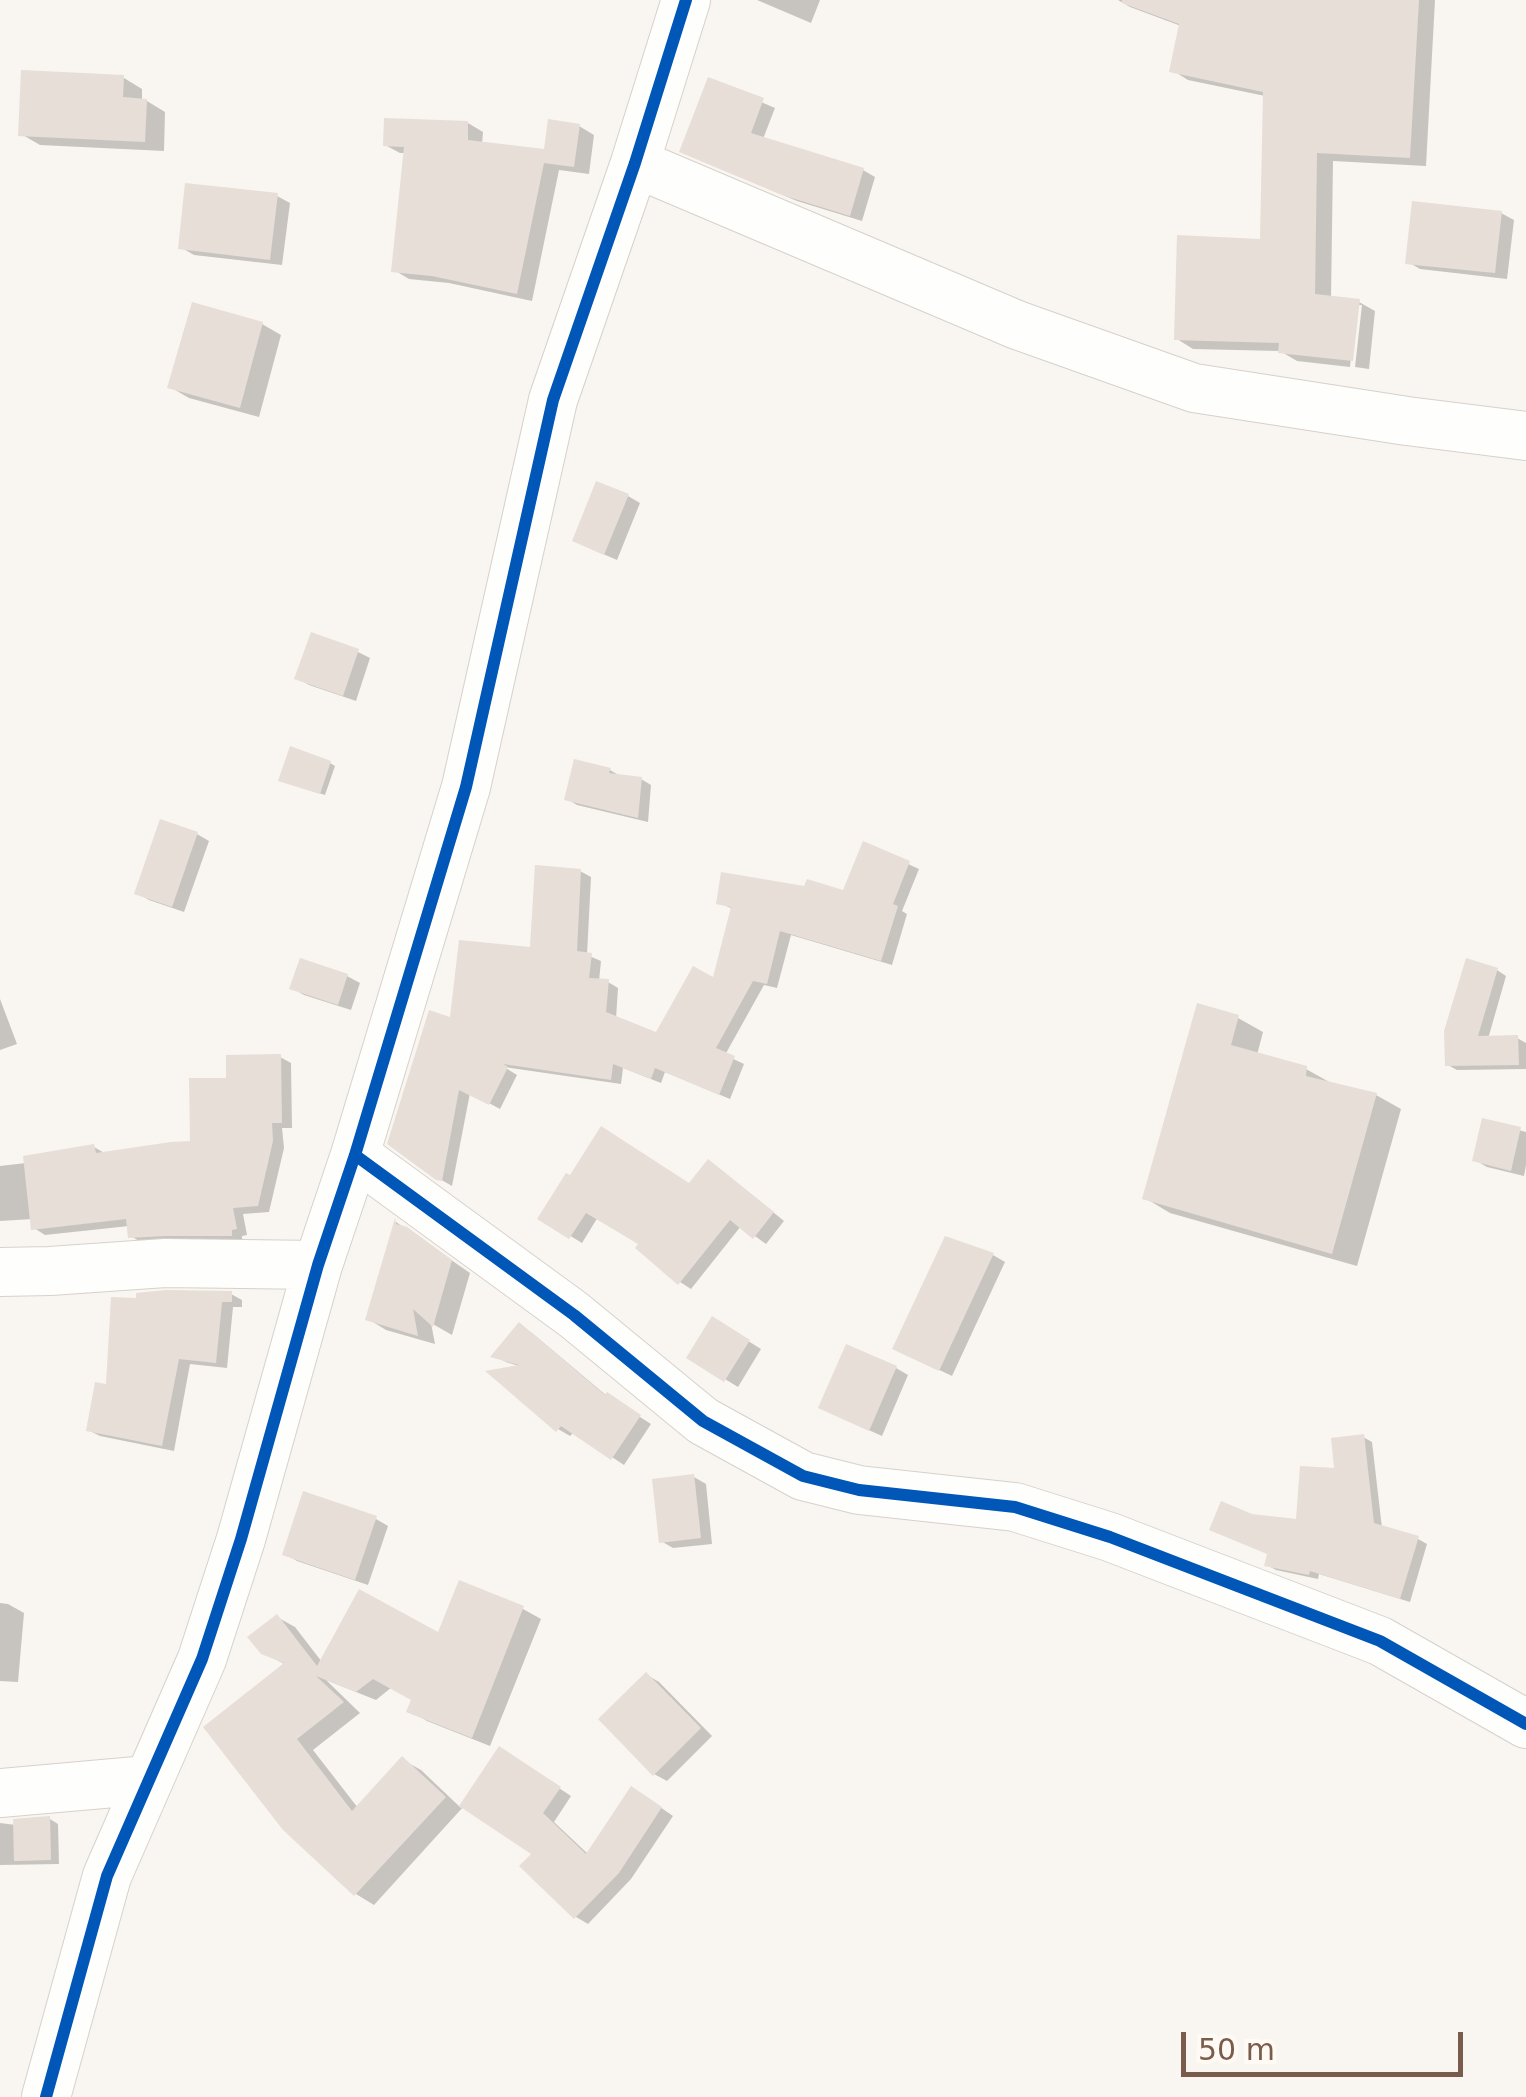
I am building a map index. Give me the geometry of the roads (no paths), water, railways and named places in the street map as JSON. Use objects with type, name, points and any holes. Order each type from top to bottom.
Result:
[{"type":"street","points":[[46,2097],[107,1876],[202,1659],[242,1539],[318,1265],[466,787],[553,400],[635,163],[686,0]]},
{"type":"street","points":[[635,163],[1017,326],[1194,388],[1526,436]]},
{"type":"street","points":[[355,1155],[574,1315],[704,1421],[803,1476],[859,1490],[1015,1507],[1110,1538],[1380,1641],[1526,1724]]},
{"type":"street","points":[[0,1272],[165,1262],[318,1265]]},
{"type":"street","points":[[0,1794],[148,1780]]}]
